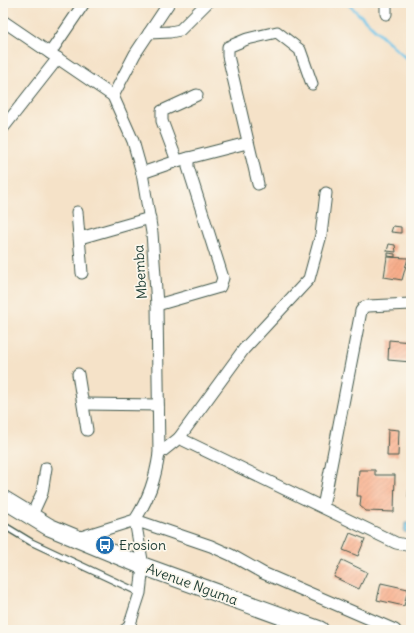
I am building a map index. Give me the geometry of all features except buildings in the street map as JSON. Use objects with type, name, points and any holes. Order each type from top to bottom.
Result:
[{"type":"main road","name":"Avenue Nguma","points":[[3,499],[49,527],[143,566],[296,626],[320,630]]},
{"type":"street","points":[[3,128],[54,56],[84,3]]},
{"type":"street","points":[[5,27],[54,56],[113,96],[149,33],[169,3]]},
{"type":"street","points":[[149,33],[180,30],[206,3]]},
{"type":"street","points":[[258,184],[247,143],[228,56],[228,47],[247,39],[277,32],[300,50],[312,84]]},
{"type":"street","points":[[176,161],[162,121],[162,111],[197,95]]},
{"type":"street","name":"Mbemba","points":[[113,96],[133,141],[142,173],[150,218],[157,305],[159,454],[155,476],[148,499],[135,520]]},
{"type":"street","points":[[142,173],[176,161],[247,143]]},
{"type":"street","points":[[157,305],[216,288],[222,283],[223,278],[188,167],[188,158]]},
{"type":"street","points":[[159,454],[179,438],[244,349],[309,279],[321,235],[326,193]]},
{"type":"street","points":[[77,212],[82,274]]},
{"type":"street","points":[[80,238],[150,218]]},
{"type":"street","points":[[322,507],[361,312],[364,307],[368,306],[411,304]]},
{"type":"street","points":[[78,374],[88,430]]},
{"type":"street","points":[[84,404],[158,406]]},
{"type":"street","points":[[179,438],[396,543],[411,546]]},
{"type":"street","points":[[31,517],[44,486],[46,468]]},
{"type":"street","points":[[78,538],[135,520],[210,546],[231,555],[263,573],[396,630]]},
{"type":"street","points":[[129,629],[140,593],[143,566],[135,520]]},
{"type":"lane","points":[[3,525],[31,542],[140,593]]},
{"type":"water","points":[[405,523],[411,523],[411,533],[404,532]]},
{"type":"waterway","points":[[347,3],[411,63]]},
{"type":"place","name":"Erosion","points":[[105,545]]}]
